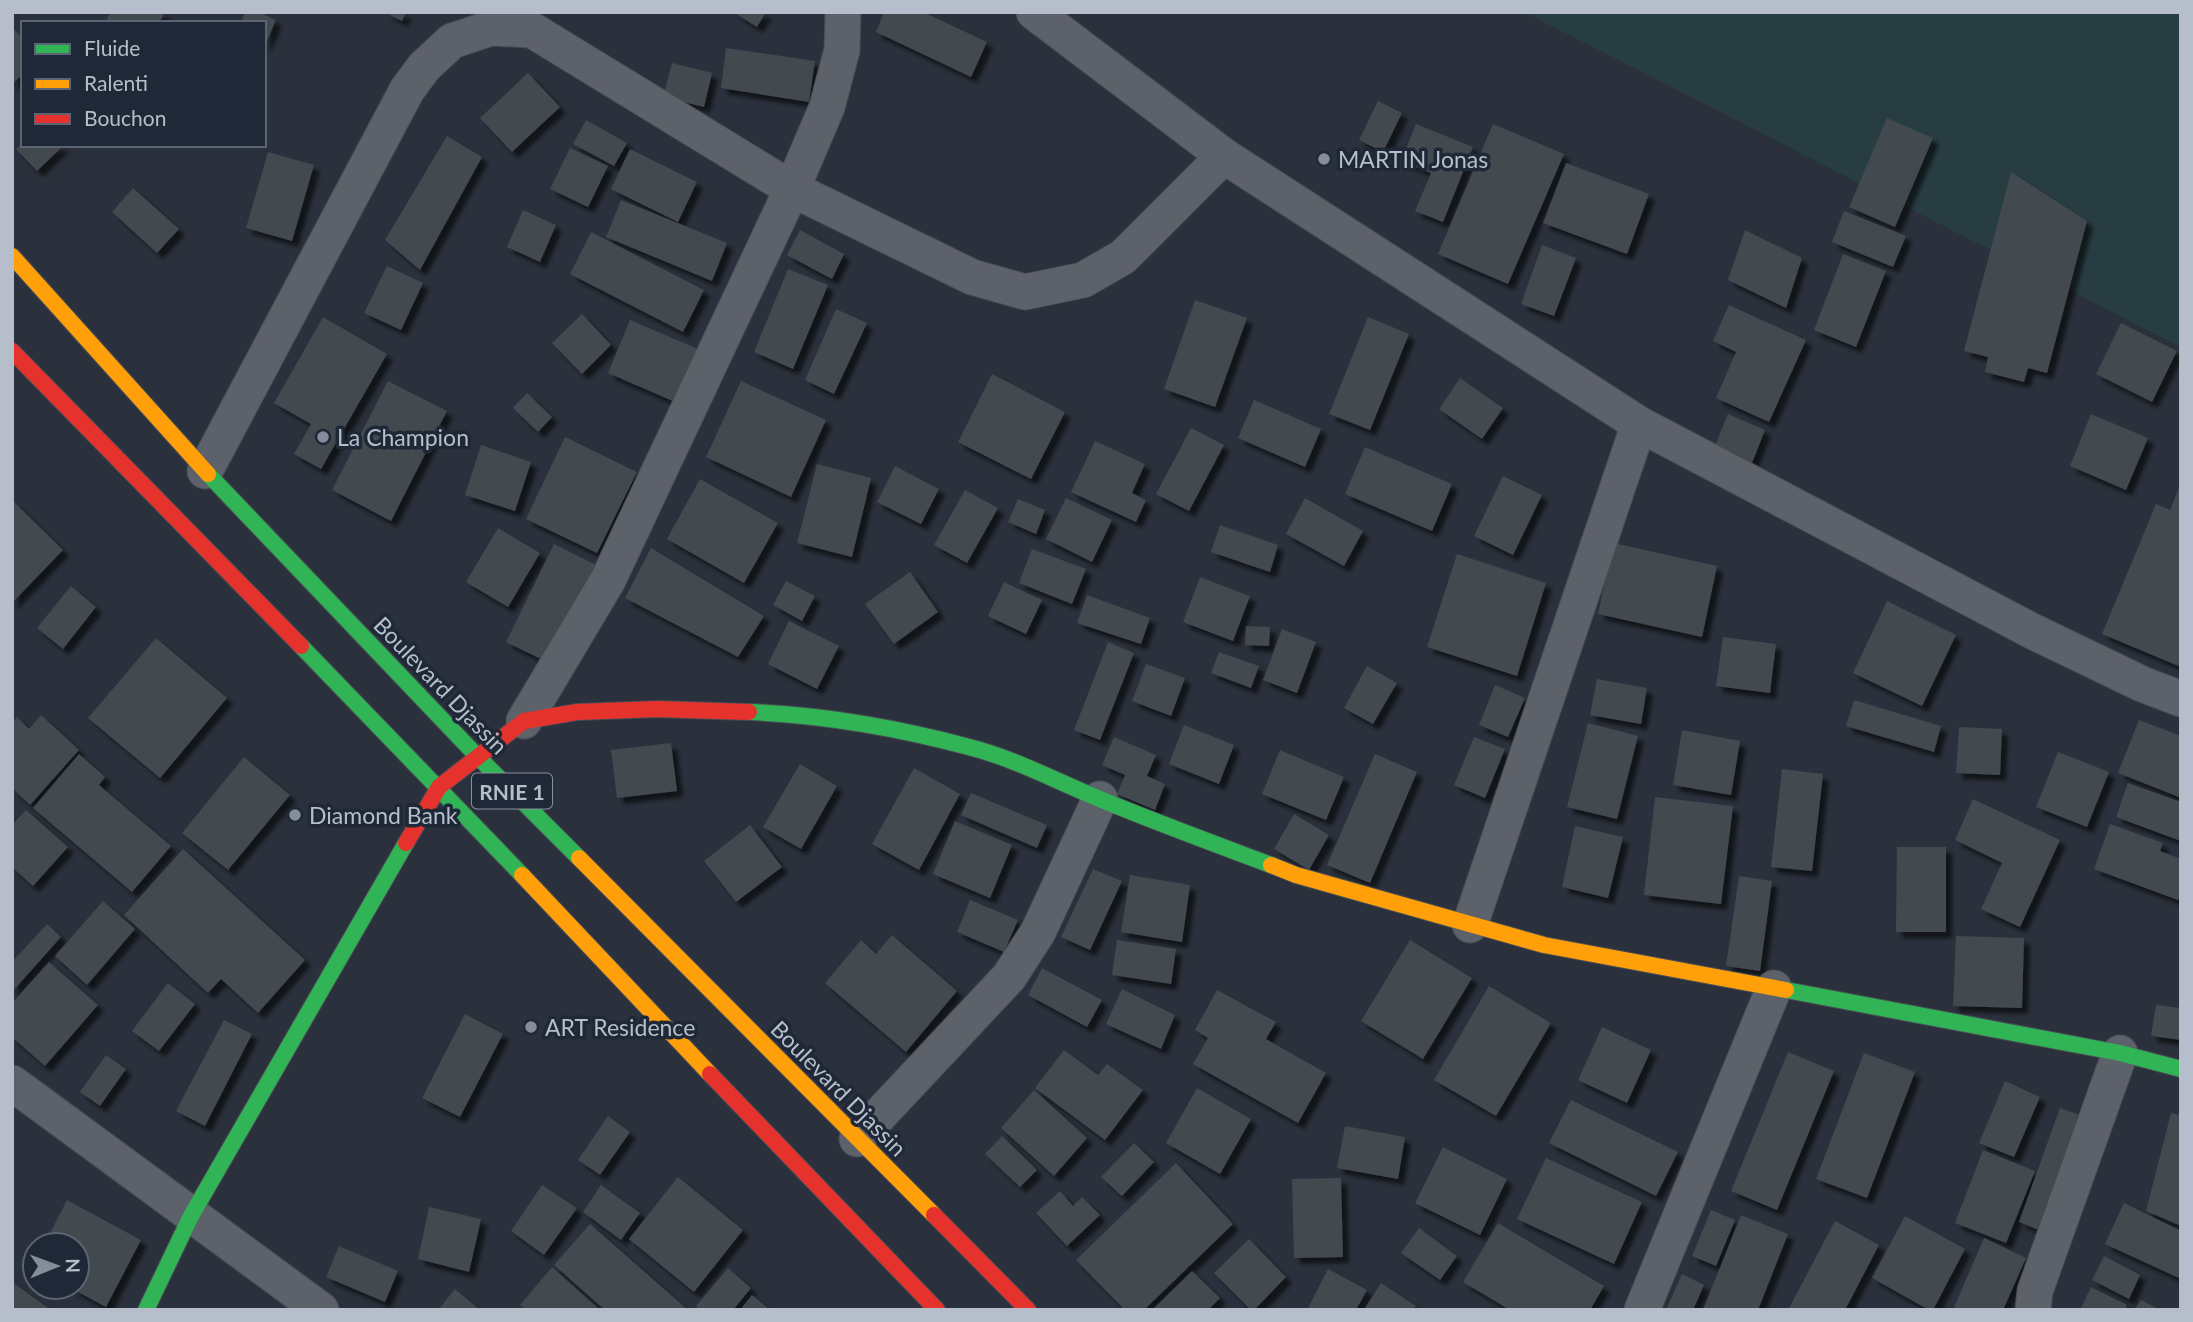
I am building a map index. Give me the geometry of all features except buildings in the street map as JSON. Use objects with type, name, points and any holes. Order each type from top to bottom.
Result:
[{"type":"main road","name":"Boulevard Djassin","points":[[12,256],[205,471],[477,756],[1028,1310]]},
{"type":"main road","name":"RNIE 1","points":[[12,351],[439,787],[728,1094],[937,1310]]},
{"type":"main road","points":[[146,1310],[191,1216],[439,787],[524,720],[577,712],[657,709],[772,713],[868,725],[970,747],[1036,770],[1100,799],[1296,875],[1544,945],[2120,1053],[2181,1069]]},
{"type":"street","points":[[524,720],[608,580],[792,188],[827,107],[842,50],[843,12]]},
{"type":"street","points":[[1034,12],[1224,156],[1639,424],[2032,631],[2142,684],[2181,699]]},
{"type":"street","points":[[205,471],[407,90],[424,67],[452,41],[491,28],[531,30],[792,188],[972,277],[1025,292],[1083,280],[1123,257],[1224,156]]},
{"type":"street","points":[[1470,925],[1639,424]]},
{"type":"street","points":[[858,1139],[1009,977],[1038,932],[1100,799]]},
{"type":"street","points":[[1642,1310],[1774,988]]},
{"type":"street","points":[[2033,1310],[2035,1291],[2120,1053]]},
{"type":"street","points":[[12,1083],[321,1310]]},
{"type":"green space","points":[[1524,12],[2181,12],[2181,347]]},
{"type":"traffic: fast","points":[[208,474],[477,756],[579,858]]},
{"type":"traffic: fast","points":[[301,646],[522,875]]},
{"type":"traffic: fast","points":[[749,712],[860,723],[986,752],[1123,809],[1271,865]]},
{"type":"traffic: fast","points":[[146,1310],[191,1216],[406,843]]},
{"type":"traffic: fast","points":[[1786,990],[2120,1053],[2181,1069]]},
{"type":"traffic: slow","points":[[12,256],[208,474]]},
{"type":"traffic: slow","points":[[579,858],[934,1215]]},
{"type":"traffic: slow","points":[[1271,865],[1296,875],[1544,945],[1786,990]]},
{"type":"traffic: slow","points":[[522,875],[710,1074]]},
{"type":"traffic: jam","points":[[12,351],[301,646]]},
{"type":"traffic: jam","points":[[406,843],[439,787],[524,721],[577,712],[657,709],[749,712]]},
{"type":"traffic: jam","points":[[710,1074],[937,1310]]},
{"type":"traffic: jam","points":[[934,1215],[1028,1310]]},
{"type":"place","name":"MARTIN Jonas","points":[[1324,159]]},
{"type":"place","name":"La Champion","points":[[323,437]]},
{"type":"place","name":"Diamond Bank","points":[[295,815]]},
{"type":"place","name":"ART Residence","points":[[531,1027]]}]
